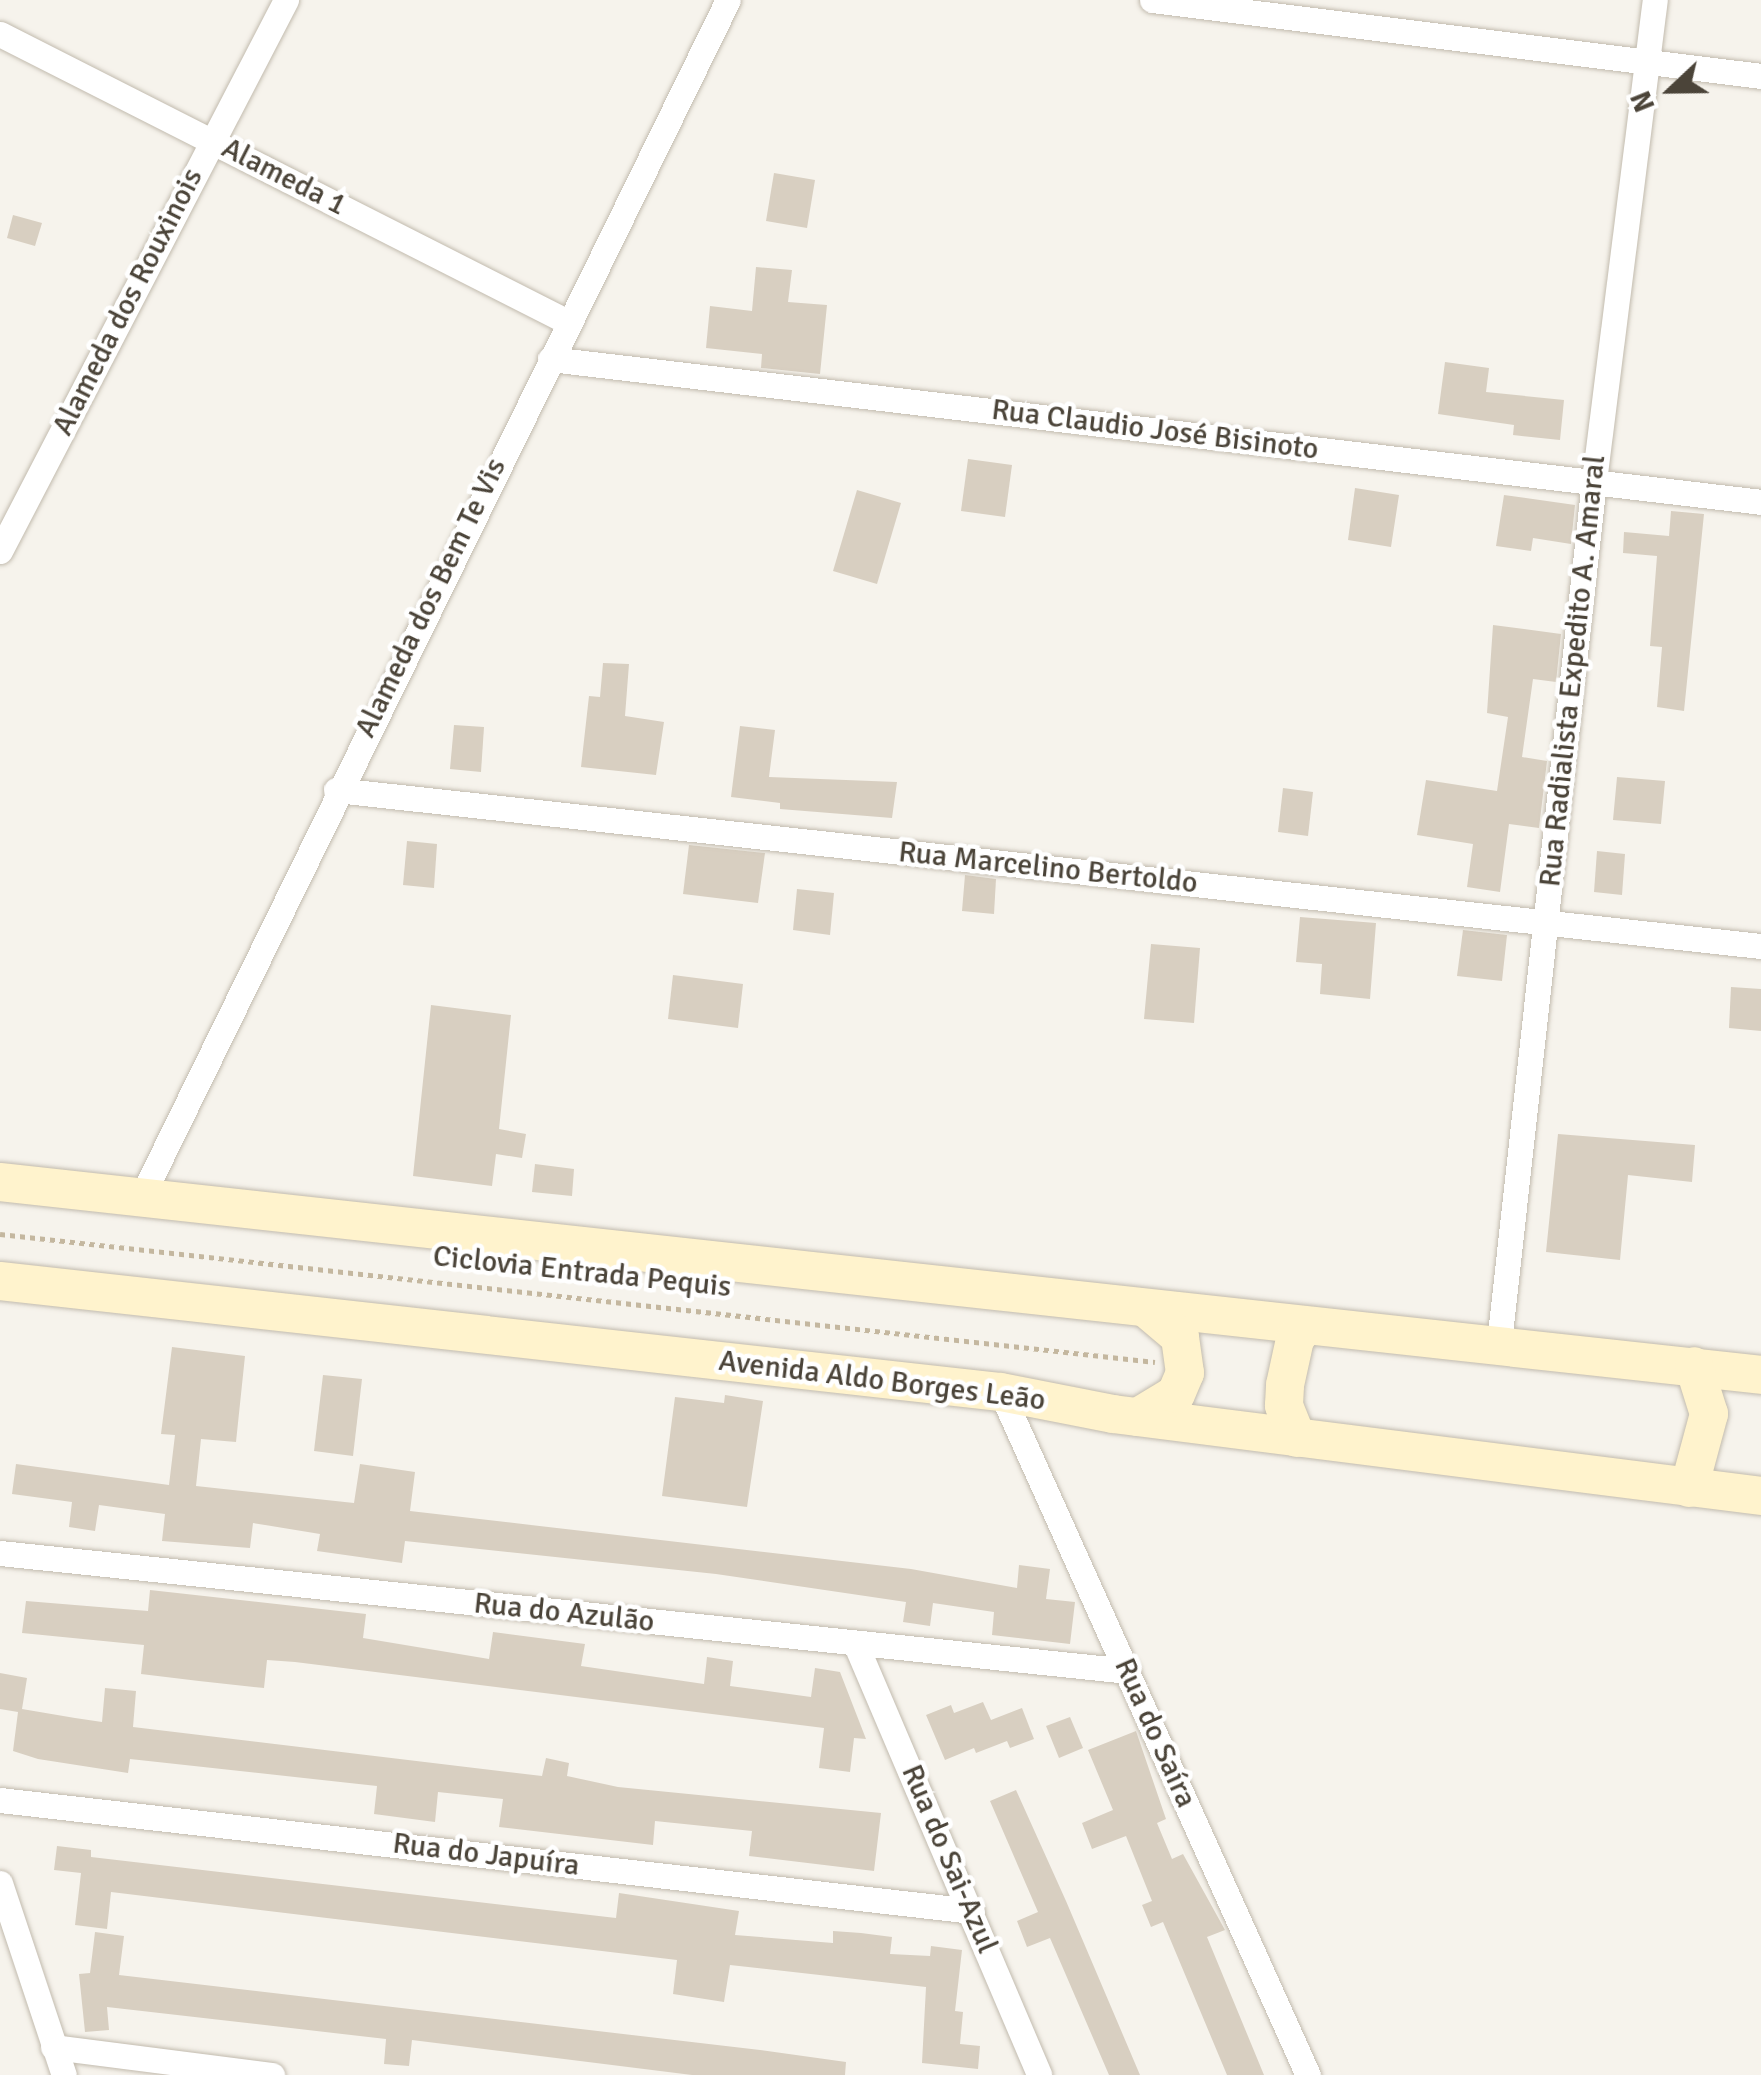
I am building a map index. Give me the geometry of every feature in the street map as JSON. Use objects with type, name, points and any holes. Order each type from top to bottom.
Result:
[{"type":"street","name":"Alameda dos Rouxinois","points":[[0,551],[286,0]]},
{"type":"street","name":"Alameda dos Bem Te Vis","points":[[140,1200],[336,790],[728,0]]},
{"type":"street","points":[[1152,0],[1761,76]]},
{"type":"street","name":"Rua Radialista Expedito A. Amaral","points":[[1499,1344],[1594,481],[1655,0]]},
{"type":"street","name":"Alameda 1","points":[[0,34],[568,322]]},
{"type":"street","name":"Rua Claudio José Bisinoto","points":[[550,359],[1761,502]]},
{"type":"street","name":"Rua Marcelino Bertoldo","points":[[336,790],[1761,946]]},
{"type":"street","points":[[0,1182],[1761,1375]]},
{"type":"street","name":"Avenida Aldo Borges Leão","points":[[0,1281],[1001,1392],[1298,1438],[1761,1496]]},
{"type":"street","points":[[1138,1416],[1176,1394],[1184,1374],[1180,1336],[1147,1309]]},
{"type":"street","points":[[1298,1438],[1284,1406],[1285,1385],[1295,1339],[1305,1326]]},
{"type":"street","points":[[1689,1488],[1710,1414],[1694,1366]]},
{"type":"street","name":"Rua do Saíra","points":[[1001,1392],[1308,2075]]},
{"type":"street","name":"Rua do Azulão","points":[[0,1553],[1128,1671]]},
{"type":"street","name":"Rua do Sai-Azul","points":[[856,1644],[1039,2075]]},
{"type":"street","name":"Rua do Japuíra","points":[[0,1800],[972,1911]]},
{"type":"street","points":[[0,1883],[64,2075]]},
{"type":"street","points":[[53,2046],[272,2075]]},
{"type":"path","name":"Ciclovia Entrada Pequis","points":[[0,1234],[1159,1362]]},
{"type":"building","points":[[774,173],[815,180],[807,228],[766,221]]},
{"type":"building","points":[[13,215],[42,223],[35,246],[7,238]]},
{"type":"building","points":[[756,267],[792,270],[788,302],[827,305],[820,374],[761,368],[762,354],[706,348],[710,306],[752,311]]},
{"type":"building","points":[[1445,362],[1489,368],[1486,392],[1564,400],[1560,440],[1513,435],[1514,425],[1438,414]]},
{"type":"building","points":[[968,459],[1012,465],[1005,517],[961,511]]},
{"type":"building","points":[[1355,488],[1399,495],[1391,547],[1348,540]]},
{"type":"building","points":[[857,490],[901,503],[877,584],[833,571]]},
{"type":"building","points":[[1504,495],[1575,505],[1571,544],[1533,538],[1531,551],[1496,546]]},
{"type":"building","points":[[1671,511],[1704,514],[1684,711],[1657,707],[1662,647],[1650,646],[1657,556],[1623,553],[1624,532],[1669,536]]},
{"type":"building","points":[[1493,625],[1561,634],[1556,682],[1533,679],[1522,757],[1547,761],[1539,828],[1509,824],[1500,892],[1467,887],[1473,844],[1417,835],[1426,780],[1497,791],[1508,717],[1487,713]]},
{"type":"building","points":[[603,663],[629,664],[625,716],[664,722],[656,775],[581,767],[589,696],[600,697]]},
{"type":"building","points":[[454,725],[484,727],[481,772],[450,769]]},
{"type":"building","points":[[740,726],[775,730],[769,777],[897,782],[892,818],[780,809],[780,803],[731,797]]},
{"type":"building","points":[[1617,777],[1665,781],[1661,824],[1613,820]]},
{"type":"building","points":[[1283,788],[1313,792],[1308,836],[1278,832]]},
{"type":"building","points":[[407,841],[437,844],[434,888],[403,885]]},
{"type":"building","points":[[689,845],[765,853],[758,903],[683,894]]},
{"type":"building","points":[[1597,851],[1625,854],[1622,895],[1594,892]]},
{"type":"building","points":[[965,875],[996,879],[994,914],[962,911]]},
{"type":"building","points":[[797,889],[834,893],[830,935],[793,930]]},
{"type":"building","points":[[1300,917],[1376,923],[1370,999],[1320,994],[1322,964],[1296,962]]},
{"type":"building","points":[[1463,930],[1507,935],[1502,981],[1457,976]]},
{"type":"building","points":[[1151,944],[1200,948],[1194,1023],[1144,1019]]},
{"type":"building","points":[[673,975],[743,984],[738,1028],[668,1019]]},
{"type":"building","points":[[1731,987],[1761,989],[1761,1031],[1729,1028]]},
{"type":"building","points":[[431,1005],[511,1015],[499,1129],[526,1134],[522,1158],[496,1154],[492,1186],[413,1176]]},
{"type":"building","points":[[1558,1134],[1695,1145],[1692,1182],[1628,1175],[1620,1260],[1546,1252]]},
{"type":"building","points":[[535,1164],[574,1169],[572,1196],[532,1192]]},
{"type":"building","points":[[172,1347],[245,1356],[236,1442],[201,1439],[196,1486],[354,1503],[360,1464],[415,1472],[410,1511],[911,1569],[1017,1588],[1019,1565],[1050,1569],[1046,1599],[1075,1602],[1070,1644],[992,1635],[994,1612],[933,1603],[930,1626],[903,1622],[906,1602],[716,1574],[405,1541],[402,1563],[317,1551],[320,1534],[253,1523],[250,1548],[162,1541],[165,1514],[99,1505],[95,1531],[69,1527],[72,1502],[12,1494],[16,1464],[169,1485],[175,1435],[161,1434]]},
{"type":"building","points":[[323,1375],[362,1379],[353,1456],[314,1451]]},
{"type":"building","points":[[725,1395],[763,1401],[747,1507],[662,1496],[675,1397],[724,1403]]},
{"type":"building","points":[[150,1590],[366,1614],[363,1638],[489,1659],[493,1632],[585,1644],[581,1666],[704,1684],[707,1657],[733,1661],[730,1686],[811,1697],[815,1668],[840,1672],[866,1739],[854,1738],[850,1772],[819,1768],[824,1728],[295,1662],[267,1660],[264,1688],[199,1681],[141,1674],[144,1645],[22,1633],[26,1601],[148,1611]]},
{"type":"building","points":[[0,1673],[27,1678],[22,1709],[75,1718],[102,1722],[105,1688],[136,1691],[133,1727],[542,1776],[546,1758],[569,1763],[567,1776],[618,1787],[881,1813],[874,1871],[749,1856],[752,1831],[655,1821],[653,1845],[499,1827],[503,1799],[438,1792],[435,1822],[374,1814],[377,1786],[130,1759],[128,1773],[38,1759],[13,1751],[18,1712],[0,1709]]},
{"type":"building","points":[[983,1702],[991,1720],[1022,1708],[1034,1739],[1010,1748],[1007,1741],[976,1753],[974,1748],[945,1760],[926,1715],[951,1705],[954,1713]]},
{"type":"building","points":[[1070,1717],[1083,1748],[1059,1758],[1046,1726]]},
{"type":"building","points":[[1136,1731],[1166,1819],[1157,1823],[1172,1859],[1183,1854],[1225,1930],[1207,1937],[1264,2075],[1227,2075],[1163,1922],[1151,1927],[1142,1905],[1152,1901],[1126,1836],[1092,1849],[1082,1823],[1113,1810],[1088,1750]]},
{"type":"building","points":[[1016,1790],[1140,2075],[1109,2075],[1050,1938],[1027,1947],[1017,1921],[1038,1912],[990,1801]]},
{"type":"building","points":[[57,1846],[91,1850],[91,1857],[616,1918],[619,1893],[739,1911],[735,1935],[833,1943],[833,1931],[892,1937],[890,1954],[930,1956],[931,1946],[962,1950],[955,2011],[963,2012],[960,2044],[980,2046],[978,2069],[922,2063],[926,1987],[730,1965],[724,2002],[673,1994],[677,1960],[111,1892],[107,1929],[75,1925],[81,1873],[54,1870]]},
{"type":"building","points":[[95,1932],[124,1936],[119,1975],[760,2050],[846,2062],[845,2075],[692,2075],[412,2040],[409,2066],[384,2064],[386,2039],[107,2007],[109,2030],[85,2032],[79,1974],[90,1973]]}]
